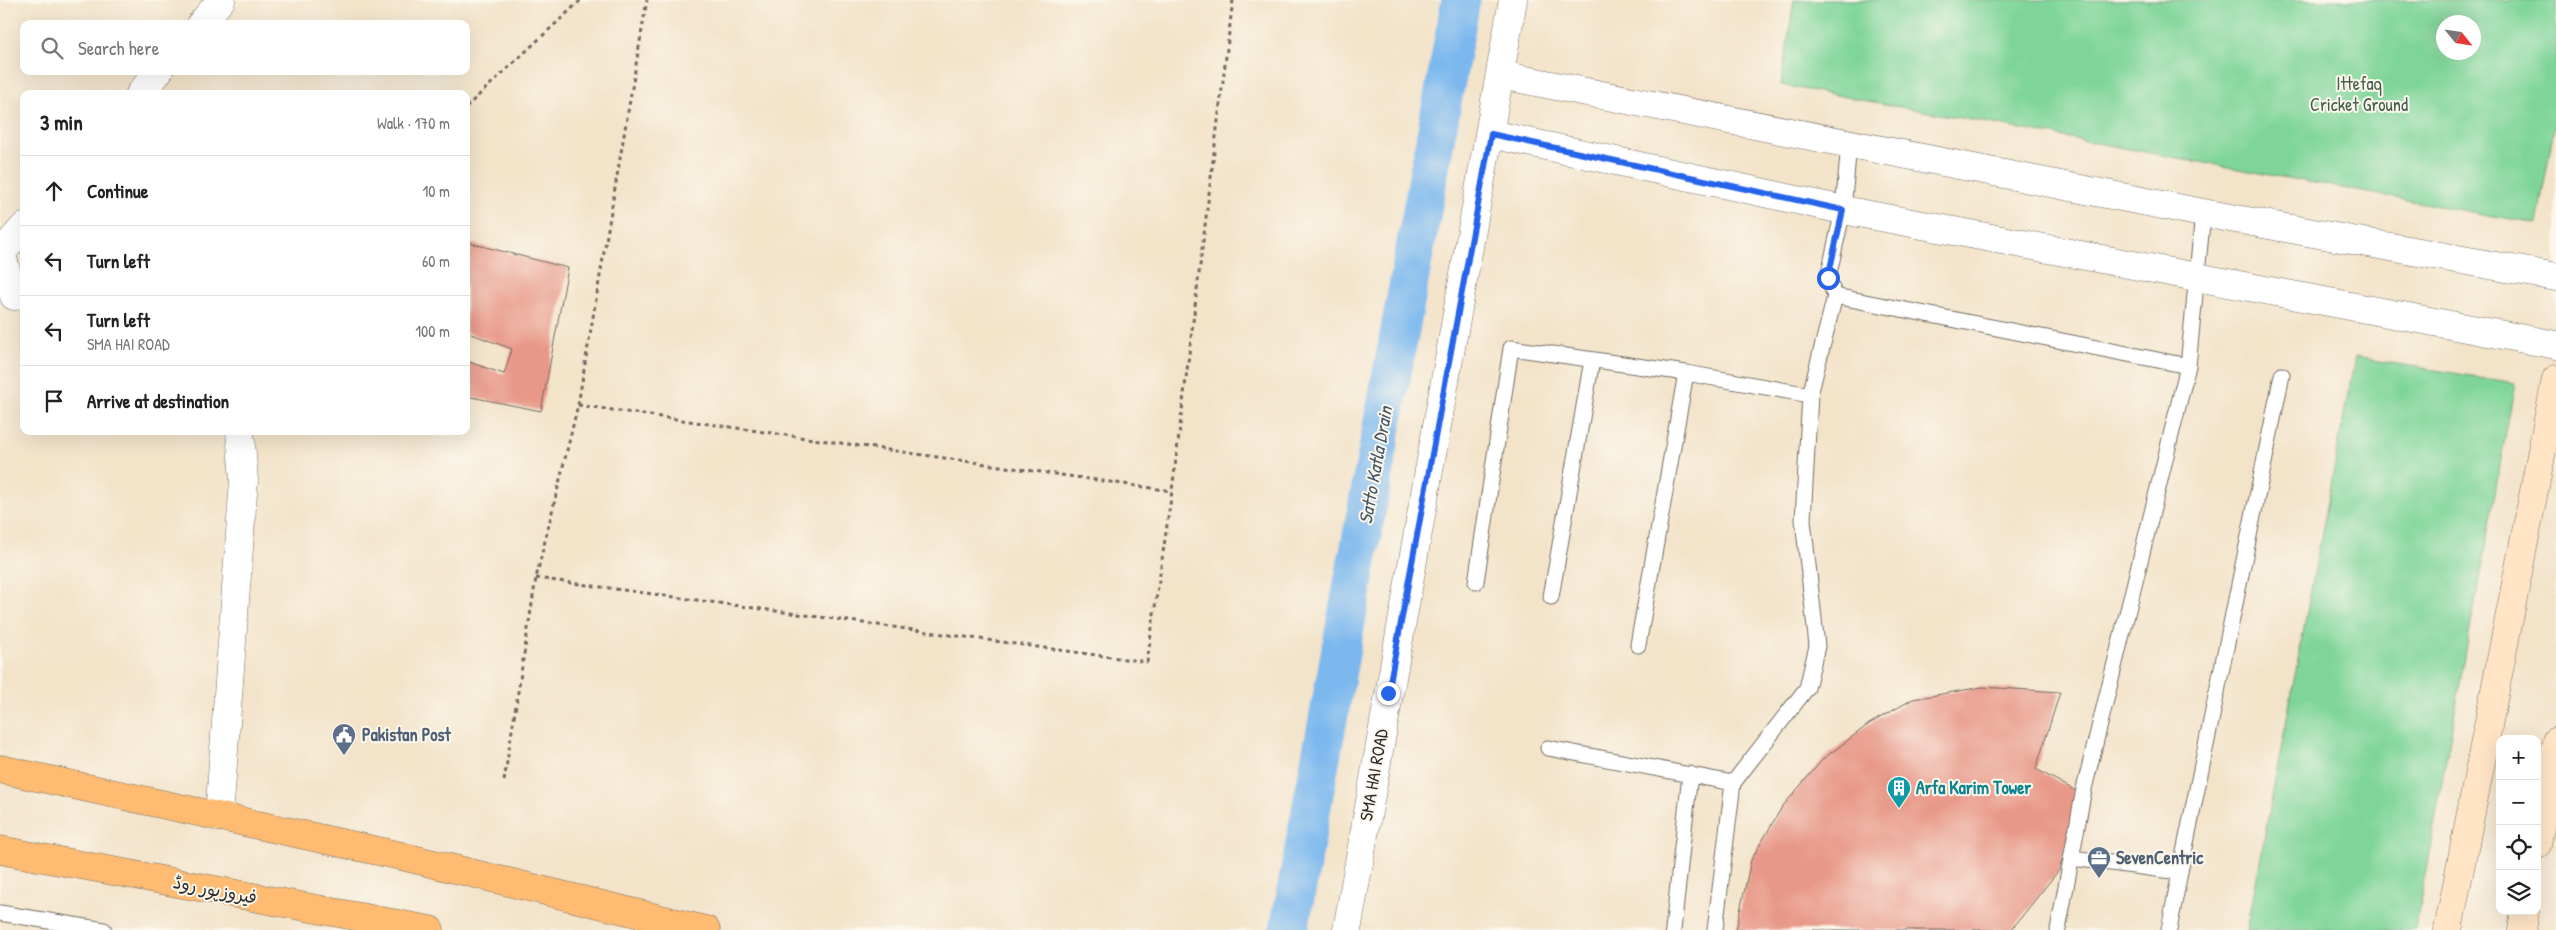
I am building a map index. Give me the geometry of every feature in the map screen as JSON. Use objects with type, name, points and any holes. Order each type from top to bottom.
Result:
[{"type":"main road","points":[[0,768],[400,856],[706,930]]},
{"type":"main road","name":"فیروزپور روڈ","points":[[0,850],[430,930]]},
{"type":"street","points":[[204,20],[221,0]]},
{"type":"street","name":"SMA HAI ROAD","points":[[1347,930],[1390,683],[1491,134],[1513,0]]},
{"type":"street","points":[[143,90],[156,75]]},
{"type":"street","points":[[1500,75],[2203,213],[2556,278]]},
{"type":"street","points":[[1491,134],[1843,210],[2556,345]]},
{"type":"street","points":[[13,299],[1,250],[20,231]]},
{"type":"street","points":[[2448,930],[2556,380]]},
{"type":"street","points":[[219,816],[244,480],[240,435]]},
{"type":"street","points":[[2541,825],[2556,742]]},
{"type":"street","points":[[2522,930],[2524,915]]},
{"type":"lane","points":[[1715,930],[1733,783],[1807,688],[1817,646],[1803,520],[1810,395],[1835,296],[1828,278],[1843,210],[1849,144]]},
{"type":"lane","points":[[2058,930],[2084,789],[2188,366],[2203,213]]},
{"type":"lane","points":[[1835,296],[2188,366]]},
{"type":"lane","points":[[1476,582],[1511,348],[1686,373],[1810,395]]},
{"type":"lane","points":[[1551,597],[1592,360]]},
{"type":"lane","points":[[1638,645],[1686,373]]},
{"type":"lane","points":[[2169,930],[2282,375]]},
{"type":"lane","points":[[1548,748],[1733,783]]},
{"type":"lane","points":[[1672,930],[1690,774]]},
{"type":"lane","points":[[2072,858],[2180,872]]},
{"type":"lane","points":[[0,912],[104,930]]},
{"type":"path","points":[[470,103],[581,0]]},
{"type":"path","points":[[504,782],[536,578],[578,405],[647,0]]},
{"type":"path","points":[[536,578],[1147,662],[1172,491],[1233,0]]},
{"type":"path","points":[[578,405],[1172,491]]},
{"type":"green space","name":"Ittefaq Cricket Ground","points":[[1794,0],[2556,0],[2556,116],[2537,224],[1781,85]]},
{"type":"green space","points":[[2355,357],[2515,383],[2415,930],[2247,930]]},
{"type":"building","points":[[470,243],[568,268],[541,411],[470,397],[470,362],[504,374],[512,349],[470,333]]},
{"type":"building","name":"Arfa Karim Tower","points":[[1982,687],[2060,692],[2036,769],[2083,795],[2059,870],[2011,930],[1736,930],[1751,860],[1782,807],[1823,759],[1869,724],[1913,699]]},
{"type":"waterway","name":"Satto Katla Drain","points":[[1289,930],[1461,0]]},
{"type":"place","name":"Pakistan Post","points":[[344,756]]},
{"type":"place","name":"Arfa Karim Tower","points":[[1899,809]]},
{"type":"place","name":"SevenCentric","points":[[2099,879]]},
{"type":"route","points":[[1388,693],[1491,134],[1843,210],[1828,278]]}]
